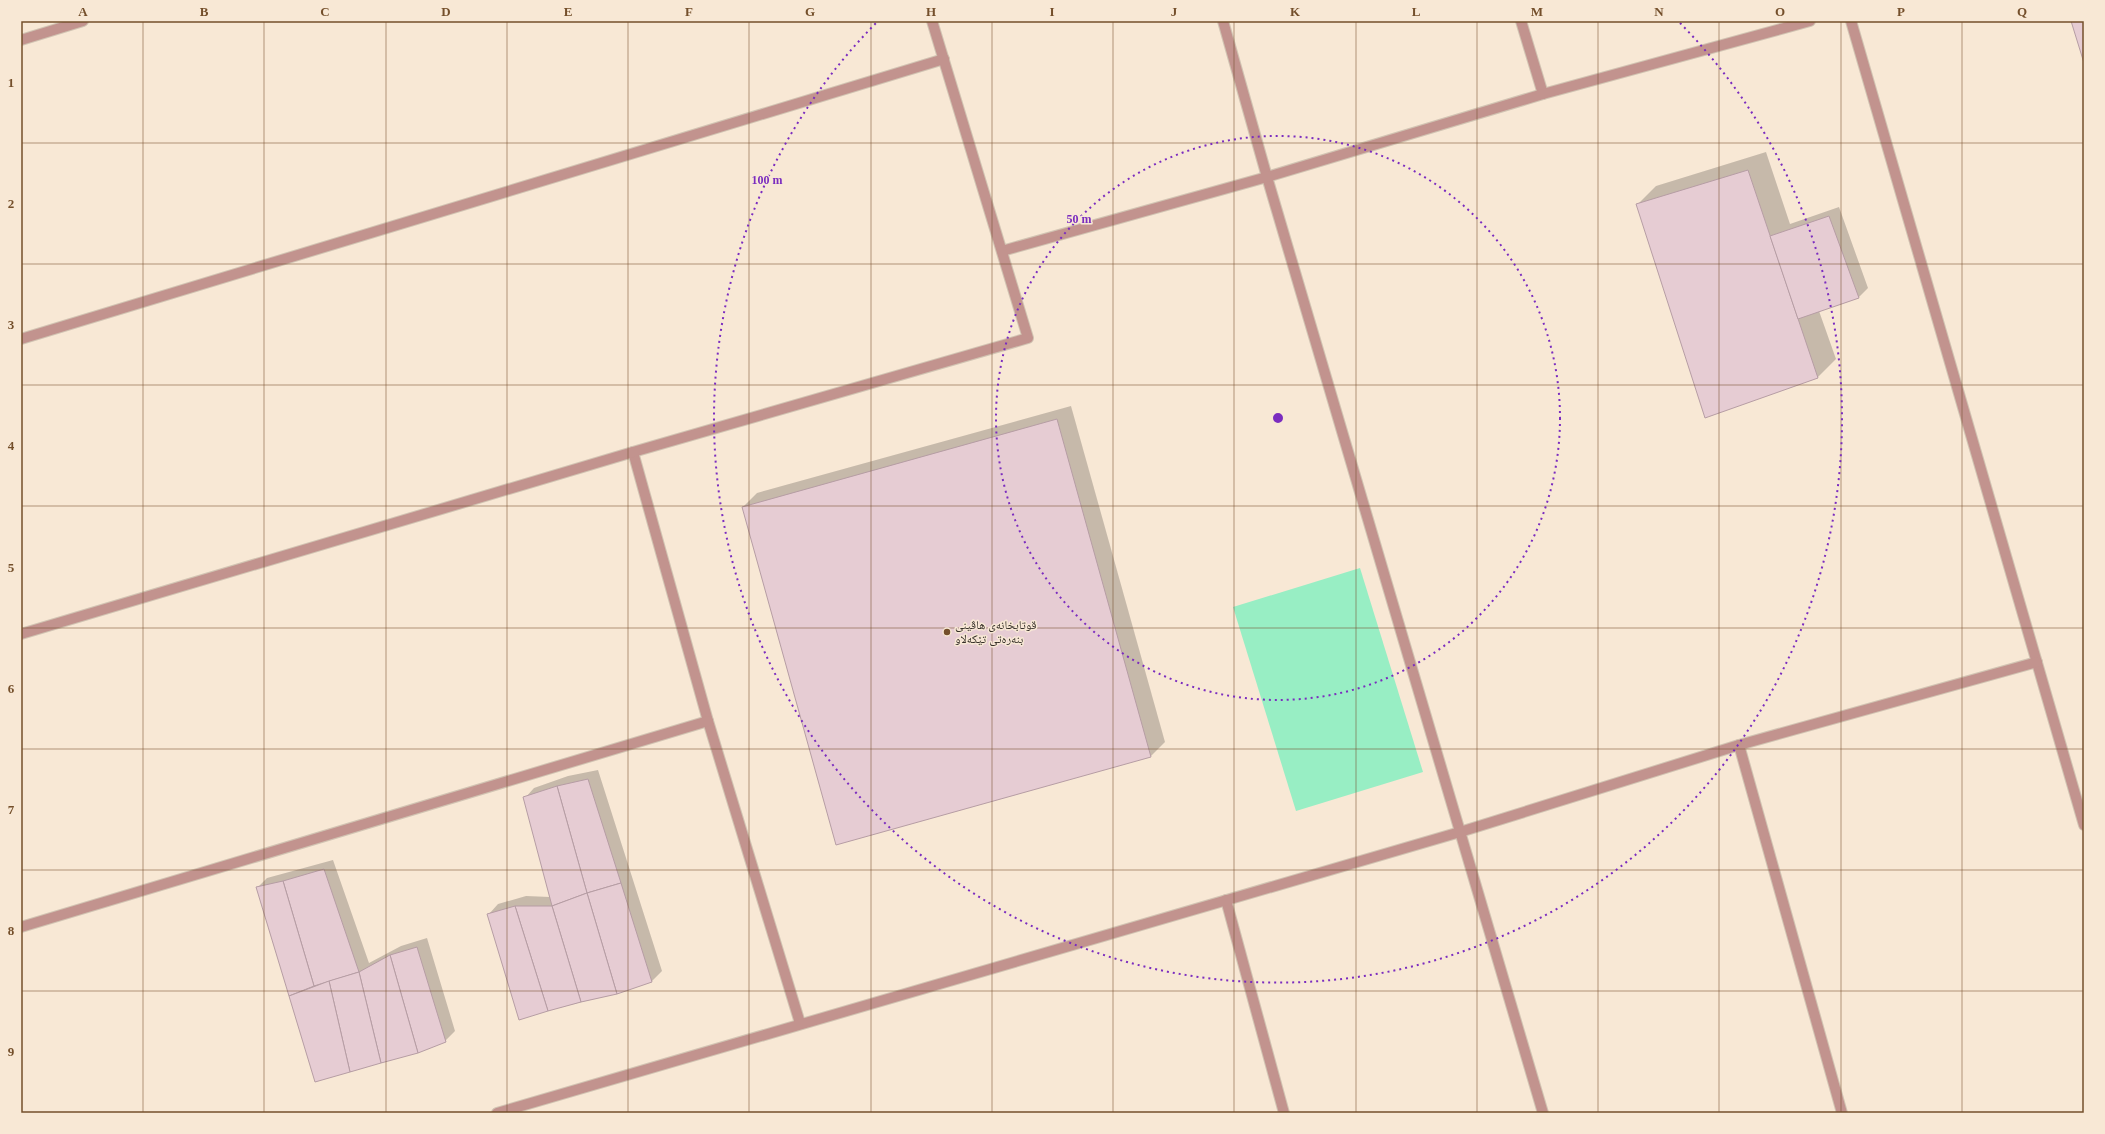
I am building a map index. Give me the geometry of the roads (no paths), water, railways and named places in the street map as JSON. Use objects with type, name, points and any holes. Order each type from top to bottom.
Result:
[{"type":"street","points":[[21,40],[83,21]]},
{"type":"street","points":[[21,634],[633,452],[1028,338],[932,21]]},
{"type":"street","points":[[1223,21],[1267,177],[1543,1113]]},
{"type":"street","points":[[1521,21],[1543,94]]},
{"type":"street","points":[[1002,251],[1267,177],[1543,94],[1810,21]]},
{"type":"street","points":[[1850,21],[2084,825]]},
{"type":"street","points":[[21,339],[944,59]]},
{"type":"street","points":[[633,452],[708,721],[800,1023]]},
{"type":"street","points":[[497,1113],[800,1023],[1460,832],[1739,745],[2037,662]]},
{"type":"street","points":[[21,928],[708,721]]},
{"type":"street","points":[[1739,745],[1842,1113]]},
{"type":"street","points":[[1226,900],[1284,1113]]},
{"type":"place","name":"قوتابخانەی هاڤینی بنەرەتی تێکەلاو","points":[[947,632]]}]
